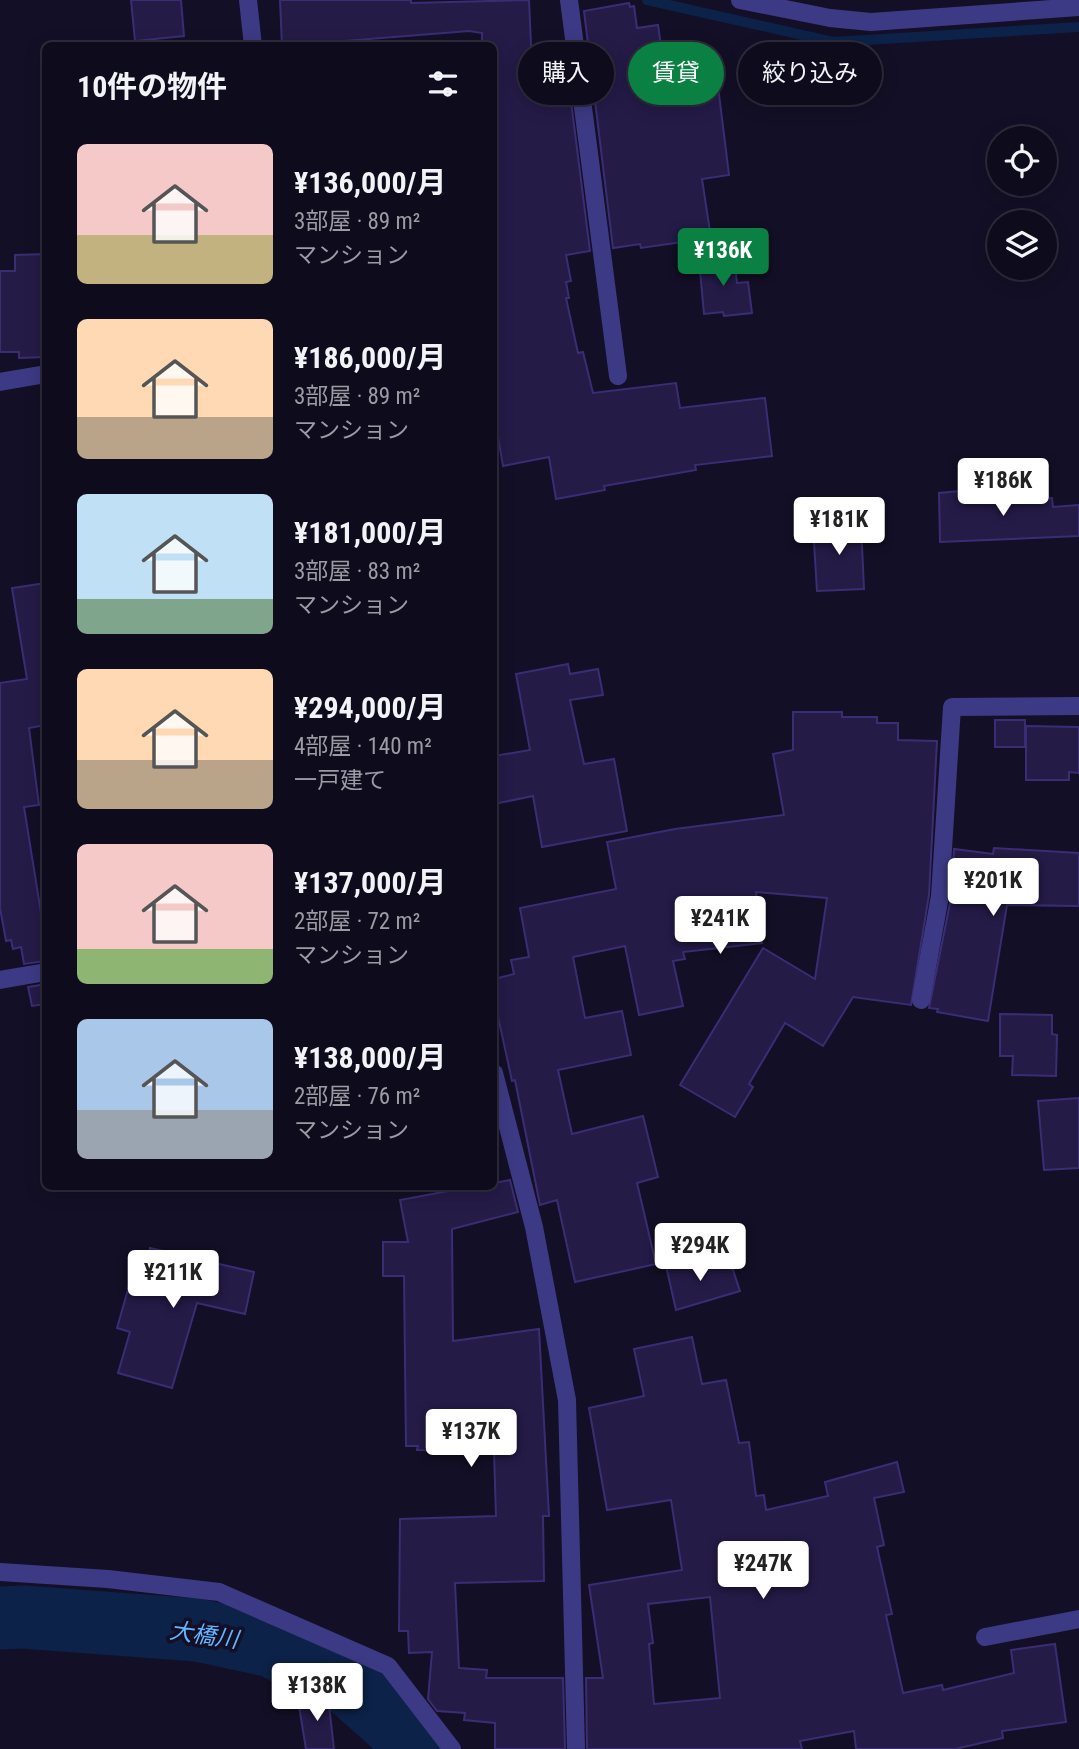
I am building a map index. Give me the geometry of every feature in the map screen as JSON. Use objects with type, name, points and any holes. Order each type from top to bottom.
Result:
[{"type":"street","points":[[248,0],[253,42]]},
{"type":"street","points":[[569,0],[618,376]]},
{"type":"street","points":[[740,0],[830,18],[871,22],[1079,7]]},
{"type":"street","points":[[0,382],[42,375]]},
{"type":"street","points":[[921,1000],[940,897],[952,707],[1079,706]]},
{"type":"street","points":[[0,980],[42,973]]},
{"type":"street","points":[[497,1085],[534,1227],[567,1400],[576,1749]]},
{"type":"street","points":[[0,1572],[108,1578],[219,1592],[388,1666],[452,1749]]},
{"type":"street","points":[[985,1637],[1079,1619]]},
{"type":"building","points":[[131,0],[181,0],[184,36],[135,41]]},
{"type":"building","points":[[280,0],[411,0],[411,3],[529,0],[531,42],[518,42],[518,105],[571,105],[590,251],[566,255],[571,281],[566,282],[569,298],[566,298],[578,353],[583,352],[593,393],[676,383],[680,408],[765,398],[772,456],[695,465],[696,470],[604,486],[605,490],[556,499],[549,457],[503,466],[497,431],[497,42],[482,42],[482,33],[469,31],[332,42],[282,42]]},
{"type":"building","points":[[629,3],[630,7],[634,6],[637,28],[658,25],[660,42],[628,42],[628,105],[720,105],[729,175],[702,179],[711,238],[641,248],[640,244],[613,248],[596,105],[614,105],[614,42],[588,42],[584,11]]},
{"type":"building","points":[[42,254],[42,357],[19,358],[19,352],[0,352],[0,271],[15,271],[15,255]]},
{"type":"building","points":[[734,256],[737,283],[748,282],[752,313],[724,316],[723,312],[704,314],[699,260]]},
{"type":"building","points":[[992,488],[992,501],[1052,498],[1053,507],[1079,505],[1079,536],[940,542],[939,493]]},
{"type":"building","points":[[861,524],[864,589],[817,591],[813,526]]},
{"type":"building","points":[[42,584],[42,726],[29,728],[39,805],[24,807],[42,913],[42,962],[24,964],[21,947],[13,949],[11,940],[6,941],[0,908],[0,683],[27,679],[12,588]]},
{"type":"building","points":[[568,664],[570,674],[598,669],[603,695],[570,700],[584,764],[614,759],[627,831],[542,847],[533,796],[497,803],[497,756],[530,750],[516,674]]},
{"type":"building","points":[[793,712],[842,712],[842,717],[877,717],[877,723],[898,723],[898,740],[937,741],[929,895],[911,1005],[853,997],[823,1046],[785,1023],[749,1084],[753,1087],[735,1117],[680,1085],[763,948],[815,979],[827,898],[756,892],[762,943],[683,952],[685,959],[673,961],[683,1006],[639,1015],[625,946],[573,957],[585,1018],[622,1011],[631,1055],[558,1070],[572,1134],[643,1116],[658,1177],[637,1183],[656,1264],[575,1282],[557,1200],[540,1205],[515,1080],[512,1081],[497,1012],[497,978],[514,974],[511,960],[529,957],[520,908],[616,889],[607,842],[675,829],[784,815],[773,754],[793,750]]},
{"type":"building","points":[[995,720],[1025,720],[1025,747],[995,747]]},
{"type":"building","points":[[1026,726],[1079,727],[1079,773],[1069,772],[1069,780],[1026,780]]},
{"type":"building","points":[[994,848],[1079,853],[1079,906],[1007,905],[988,1021],[937,1012],[938,1009],[929,1008],[951,898],[954,849],[993,854]]},
{"type":"building","points":[[42,985],[42,1005],[32,1006],[28,987]]},
{"type":"building","points":[[1000,1014],[1052,1015],[1052,1034],[1057,1035],[1056,1076],[1012,1075],[1013,1056],[1000,1056]]},
{"type":"building","points":[[1079,1098],[1079,1168],[1044,1170],[1038,1101]]},
{"type":"building","points":[[510,1180],[518,1212],[452,1229],[453,1341],[539,1329],[549,1516],[543,1516],[544,1581],[455,1583],[459,1668],[487,1670],[486,1678],[563,1678],[565,1749],[495,1749],[495,1723],[464,1720],[465,1713],[437,1711],[428,1699],[432,1652],[409,1653],[408,1631],[399,1631],[400,1519],[496,1516],[494,1451],[417,1450],[418,1446],[406,1446],[404,1276],[383,1276],[383,1242],[408,1242],[400,1200],[454,1190],[497,1190],[497,1182]]},
{"type":"building","points":[[150,1248],[254,1272],[245,1314],[197,1303],[172,1388],[118,1373],[130,1332],[117,1328],[135,1265],[146,1268]]},
{"type":"building","points":[[698,1259],[700,1271],[730,1261],[740,1291],[676,1310],[666,1266]]},
{"type":"building","points":[[692,1337],[702,1384],[726,1380],[739,1443],[749,1442],[756,1496],[764,1495],[766,1510],[828,1496],[825,1482],[897,1462],[904,1492],[874,1498],[884,1545],[877,1547],[892,1614],[886,1615],[903,1693],[942,1685],[943,1690],[1014,1673],[1011,1650],[1055,1644],[1066,1722],[1002,1731],[1003,1738],[955,1749],[856,1749],[854,1731],[800,1741],[802,1749],[587,1749],[586,1678],[603,1678],[589,1585],[682,1570],[671,1500],[607,1510],[589,1408],[644,1396],[634,1349]],"holes":[[[710,1597],[720,1698],[654,1704],[649,1644],[653,1643],[648,1604]]]},
{"type":"building","points":[[328,1696],[334,1749],[306,1749],[298,1700]]},
{"type":"waterway","points":[[647,0],[833,42],[1079,27]]},
{"type":"waterway","name":"大橋川","points":[[0,1618],[23,1617],[197,1630],[272,1646],[351,1687],[394,1725],[415,1749]]}]
